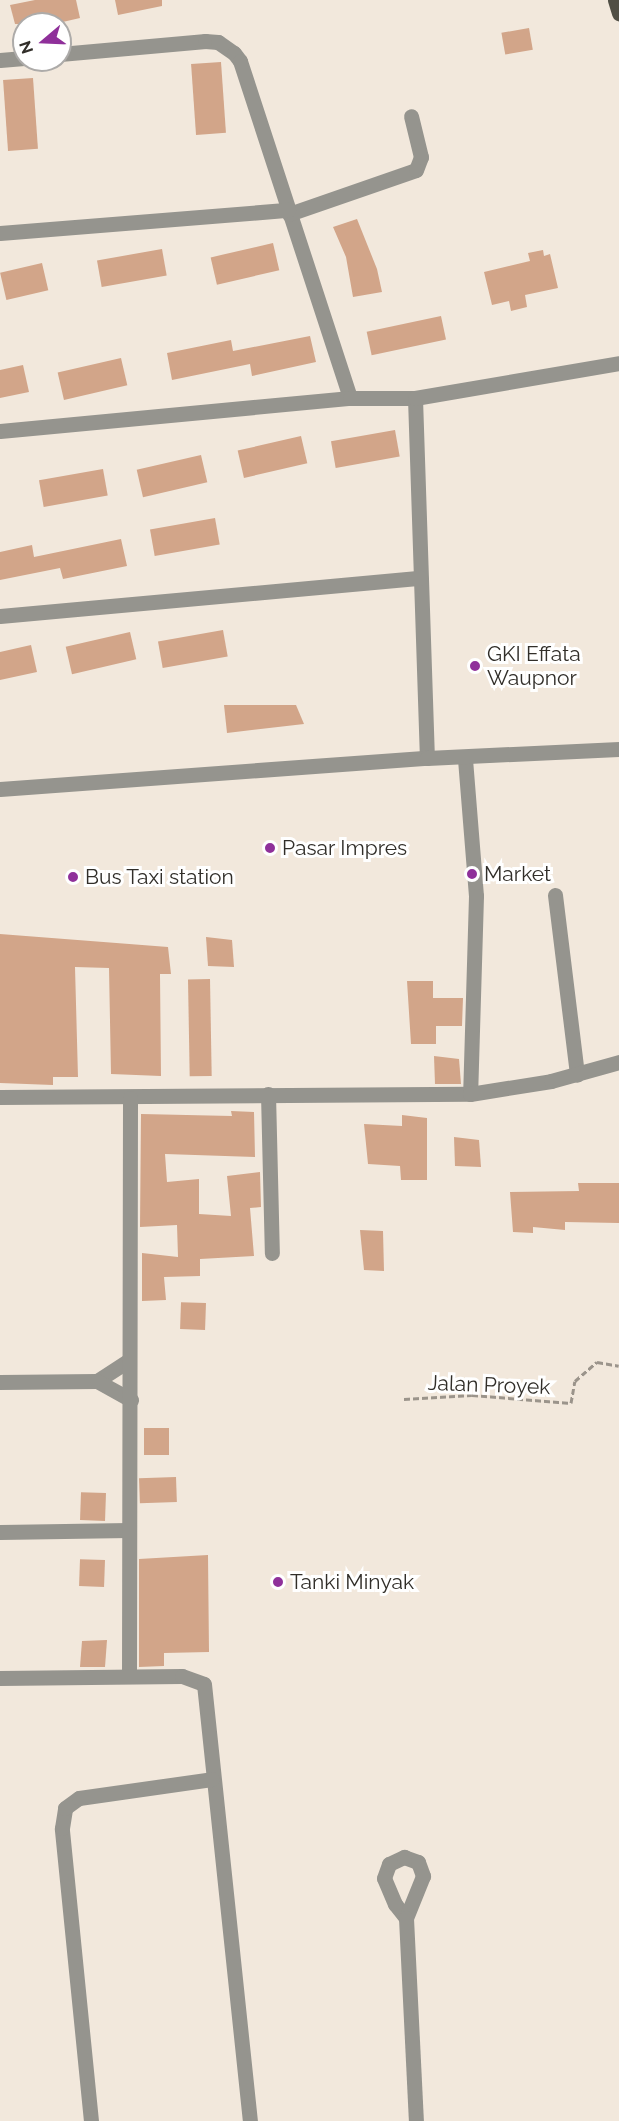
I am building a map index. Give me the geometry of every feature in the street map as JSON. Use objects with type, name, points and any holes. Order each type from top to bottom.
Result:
[{"type":"main road","points":[[615,0],[619,13]]},
{"type":"street","points":[[72,53],[205,41],[227,46],[240,61],[350,398]]},
{"type":"street","points":[[0,233],[288,212],[416,170],[421,158],[411,116]]},
{"type":"street","points":[[0,431],[350,398],[415,398],[619,363]]},
{"type":"street","points":[[415,398],[427,758]]},
{"type":"street","points":[[0,616],[420,578]]},
{"type":"street","points":[[0,789],[427,758],[465,759],[619,749]]},
{"type":"street","points":[[465,759],[476,896],[470,1095]]},
{"type":"street","points":[[555,895],[577,1075]]},
{"type":"street","points":[[0,1097],[130,1098],[268,1094],[470,1095],[577,1075],[619,1062]]},
{"type":"street","points":[[268,1094],[272,1252]]},
{"type":"street","points":[[129,1676],[130,1098]]},
{"type":"street","points":[[97,1381],[129,1360]]},
{"type":"street","points":[[0,1382],[97,1381],[130,1400]]},
{"type":"street","points":[[0,1532],[129,1530]]},
{"type":"street","points":[[0,1678],[182,1676],[197,1678],[204,1684],[249,2121]]},
{"type":"street","points":[[91,2121],[62,1828],[65,1808],[80,1798],[212,1779]]},
{"type":"street","points":[[406,1918],[416,2121]]},
{"type":"path","name":"Jalan Proyek","points":[[404,1399],[472,1395],[571,1403],[575,1381],[597,1362],[619,1366]]},
{"type":"building","points":[[35,0],[76,0],[80,18],[72,20],[72,12],[12,13],[10,5]]},
{"type":"building","points":[[115,0],[162,0],[162,6],[118,15]]},
{"type":"building","points":[[529,28],[533,50],[505,55],[501,33]]},
{"type":"building","points":[[221,62],[226,133],[196,135],[191,64]]},
{"type":"building","points":[[33,78],[38,149],[8,151],[3,80]]},
{"type":"building","points":[[357,219],[377,269],[382,292],[353,297],[346,257],[333,227]]},
{"type":"building","points":[[273,243],[279,270],[217,285],[211,257]]},
{"type":"building","points":[[162,249],[167,276],[102,287],[97,260]]},
{"type":"building","points":[[543,250],[544,256],[550,254],[558,288],[525,295],[527,307],[511,311],[509,301],[492,305],[484,272],[530,261],[528,253]]},
{"type":"building","points":[[42,263],[48,290],[6,300],[0,273]]},
{"type":"building","points":[[441,316],[446,339],[372,355],[367,332]]},
{"type":"building","points":[[310,336],[316,362],[252,376],[250,364],[172,380],[167,353],[231,340],[233,351]]},
{"type":"building","points":[[121,358],[127,385],[64,400],[58,373]]},
{"type":"building","points":[[23,365],[29,392],[0,398],[0,370]]},
{"type":"building","points":[[395,430],[400,457],[336,468],[331,441]]},
{"type":"building","points":[[301,436],[307,463],[244,478],[238,451]]},
{"type":"building","points":[[201,455],[207,482],[143,497],[137,470]]},
{"type":"building","points":[[103,469],[108,496],[44,507],[39,480]]},
{"type":"building","points":[[215,518],[220,545],[155,556],[150,529]]},
{"type":"building","points":[[121,539],[127,566],[63,579],[60,568],[0,580],[0,552],[32,545],[34,557]]},
{"type":"building","points":[[223,630],[228,657],[163,668],[158,641]]},
{"type":"building","points":[[130,632],[136,659],[72,674],[66,647]]},
{"type":"building","points":[[31,645],[37,672],[0,680],[0,652]]},
{"type":"building","points":[[224,705],[296,705],[304,724],[227,733]]},
{"type":"building","points":[[0,934],[168,947],[171,974],[160,974],[161,1076],[111,1074],[109,968],[75,967],[78,1077],[53,1077],[53,1085],[0,1083]]},
{"type":"building","points":[[206,937],[232,940],[234,967],[208,966]]},
{"type":"building","points":[[188,979],[210,979],[212,1076],[190,1076]]},
{"type":"building","points":[[407,981],[433,981],[433,998],[463,998],[462,1026],[436,1026],[436,1044],[411,1044]]},
{"type":"building","points":[[434,1056],[459,1059],[461,1084],[435,1084]]},
{"type":"building","points":[[231,1111],[254,1112],[255,1157],[165,1154],[167,1182],[199,1179],[199,1214],[231,1216],[227,1176],[260,1172],[261,1207],[250,1208],[254,1256],[200,1259],[200,1276],[164,1277],[166,1300],[142,1301],[142,1253],[178,1257],[177,1225],[140,1227],[141,1114],[232,1116]]},
{"type":"building","points":[[402,1115],[427,1118],[427,1180],[401,1180],[400,1166],[368,1164],[364,1124],[402,1126]]},
{"type":"building","points":[[454,1137],[479,1140],[481,1167],[455,1166]]},
{"type":"building","points":[[578,1183],[619,1183],[619,1223],[565,1222],[565,1230],[533,1227],[533,1233],[513,1232],[510,1192],[579,1191]]},
{"type":"building","points":[[360,1230],[383,1231],[384,1271],[364,1270]]},
{"type":"building","points":[[181,1302],[206,1303],[205,1330],[180,1329]]},
{"type":"building","points":[[144,1428],[169,1428],[169,1455],[144,1455]]},
{"type":"building","points":[[176,1477],[177,1502],[140,1503],[139,1478]]},
{"type":"building","points":[[81,1492],[106,1493],[105,1521],[80,1520]]},
{"type":"building","points":[[208,1555],[209,1652],[164,1653],[164,1666],[139,1667],[139,1559]]},
{"type":"building","points":[[80,1559],[105,1560],[104,1587],[79,1586]]},
{"type":"building","points":[[107,1640],[105,1667],[80,1667],[82,1641]]},
{"type":"place","name":"GKI Effata Waupnor","points":[[475,666]]},
{"type":"place","name":"Pasar Impres","points":[[270,848]]},
{"type":"place","name":"Market","points":[[472,874]]},
{"type":"place","name":"Bus Taxi station","points":[[73,877]]},
{"type":"place","name":"Tanki Minyak","points":[[278,1582]]}]
